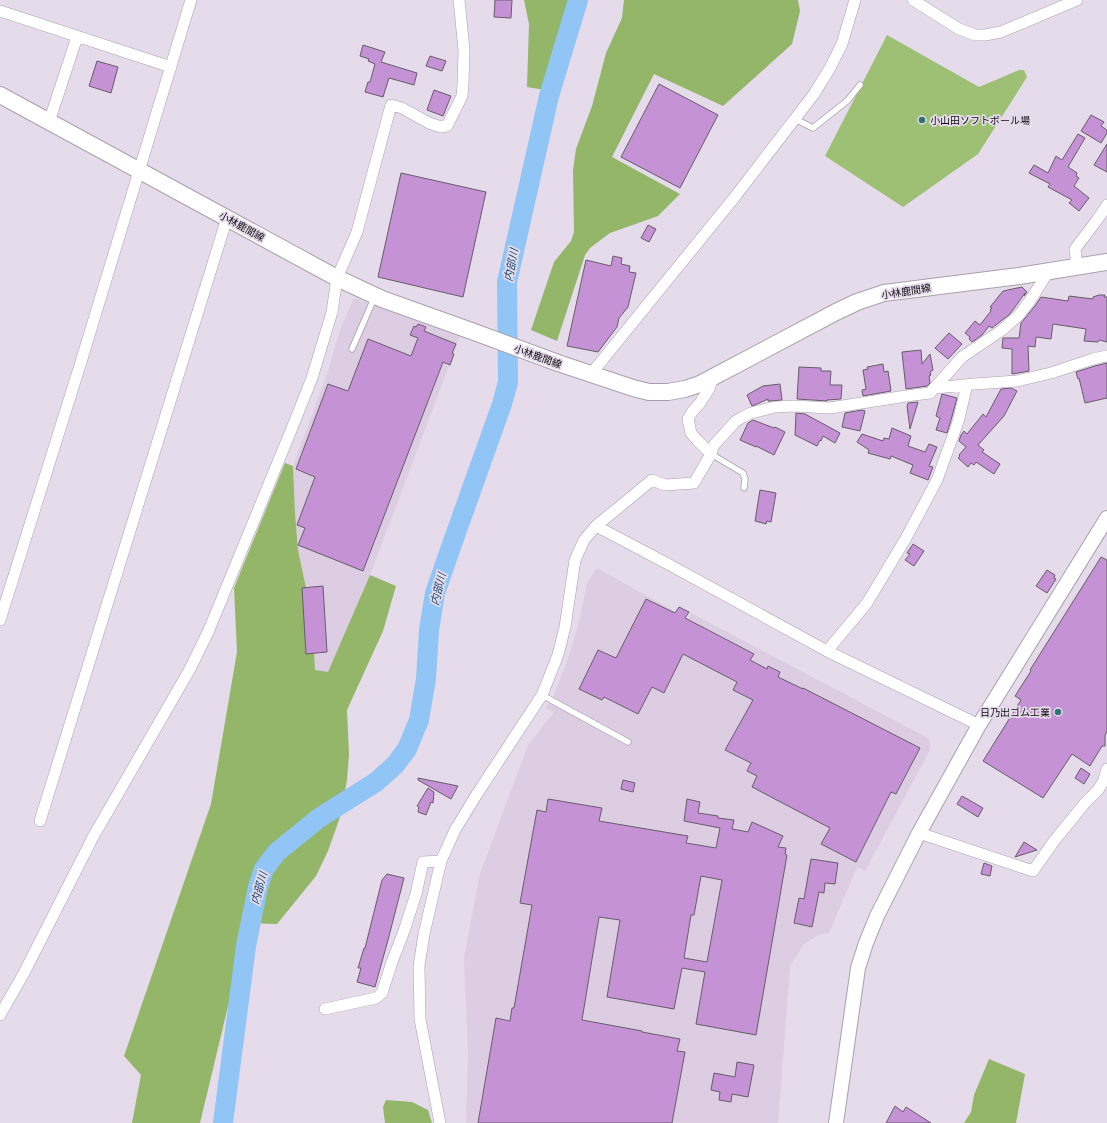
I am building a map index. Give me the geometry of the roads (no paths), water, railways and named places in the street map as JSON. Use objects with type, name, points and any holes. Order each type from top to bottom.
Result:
[{"type":"main road","name":"小林鹿間線","points":[[0,95],[338,278],[375,296],[558,363],[632,388],[649,392],[668,392],[685,389],[713,377],[836,312],[857,302],[884,293],[1019,276],[1107,262]]},
{"type":"street","points":[[0,620],[192,0]]},
{"type":"street","points":[[0,1015],[24,973],[93,837],[190,669],[209,630],[312,378],[332,312],[338,278],[357,232],[392,105],[402,108],[429,123],[441,127],[447,126],[462,96],[464,50],[458,0]]},
{"type":"street","points":[[591,374],[734,198],[814,94],[830,68],[842,44],[855,0]]},
{"type":"street","points":[[913,0],[959,29],[975,35],[1001,32],[1077,0]]},
{"type":"street","points":[[0,11],[171,67]]},
{"type":"street","points":[[49,122],[78,36]]},
{"type":"street","points":[[1077,266],[1075,249],[1107,205]]},
{"type":"street","points":[[40,821],[227,218]]},
{"type":"street","points":[[440,1123],[420,1019],[419,966],[424,934],[441,861],[455,830],[542,695],[558,655],[565,627],[575,560],[584,540],[596,526],[652,480],[665,485],[694,483],[711,454],[715,444],[736,421],[751,413],[794,406],[836,408],[906,396],[930,394],[962,357],[1002,330],[1018,316],[1030,302],[1049,271]]},
{"type":"street","points":[[936,388],[1017,381],[1107,356]]},
{"type":"street","points":[[711,454],[691,433],[688,420],[709,389],[713,377]]},
{"type":"street","points":[[827,651],[867,603],[906,538],[937,480],[958,422],[967,385]]},
{"type":"street","points":[[836,1123],[858,968],[877,916],[919,833],[979,725],[1107,518]]},
{"type":"street","points":[[596,526],[827,651],[979,725]]},
{"type":"street","points":[[919,833],[1033,871],[1054,841],[1085,803],[1098,790],[1103,782],[1107,769]]},
{"type":"street","points":[[325,1008],[376,998],[382,993],[416,894],[423,862],[441,861]]},
{"type":"lane","points":[[795,119],[813,128],[847,101],[860,85]]},
{"type":"lane","points":[[352,349],[375,296]]},
{"type":"lane","points":[[711,454],[743,473],[745,479],[744,488]]},
{"type":"lane","points":[[542,695],[628,742]]},
{"type":"waterway","name":"内部川","points":[[223,1123],[246,946],[258,887],[264,869],[277,852],[319,818],[376,782],[395,765],[407,749],[419,720],[426,679],[429,630],[435,593],[502,404],[508,382],[507,282],[549,96],[578,0]]},
{"type":"place","name":"小山田ソフトボール場","points":[[922,120]]},
{"type":"place","name":"日乃出ゴム工業","points":[[1058,712]]}]
